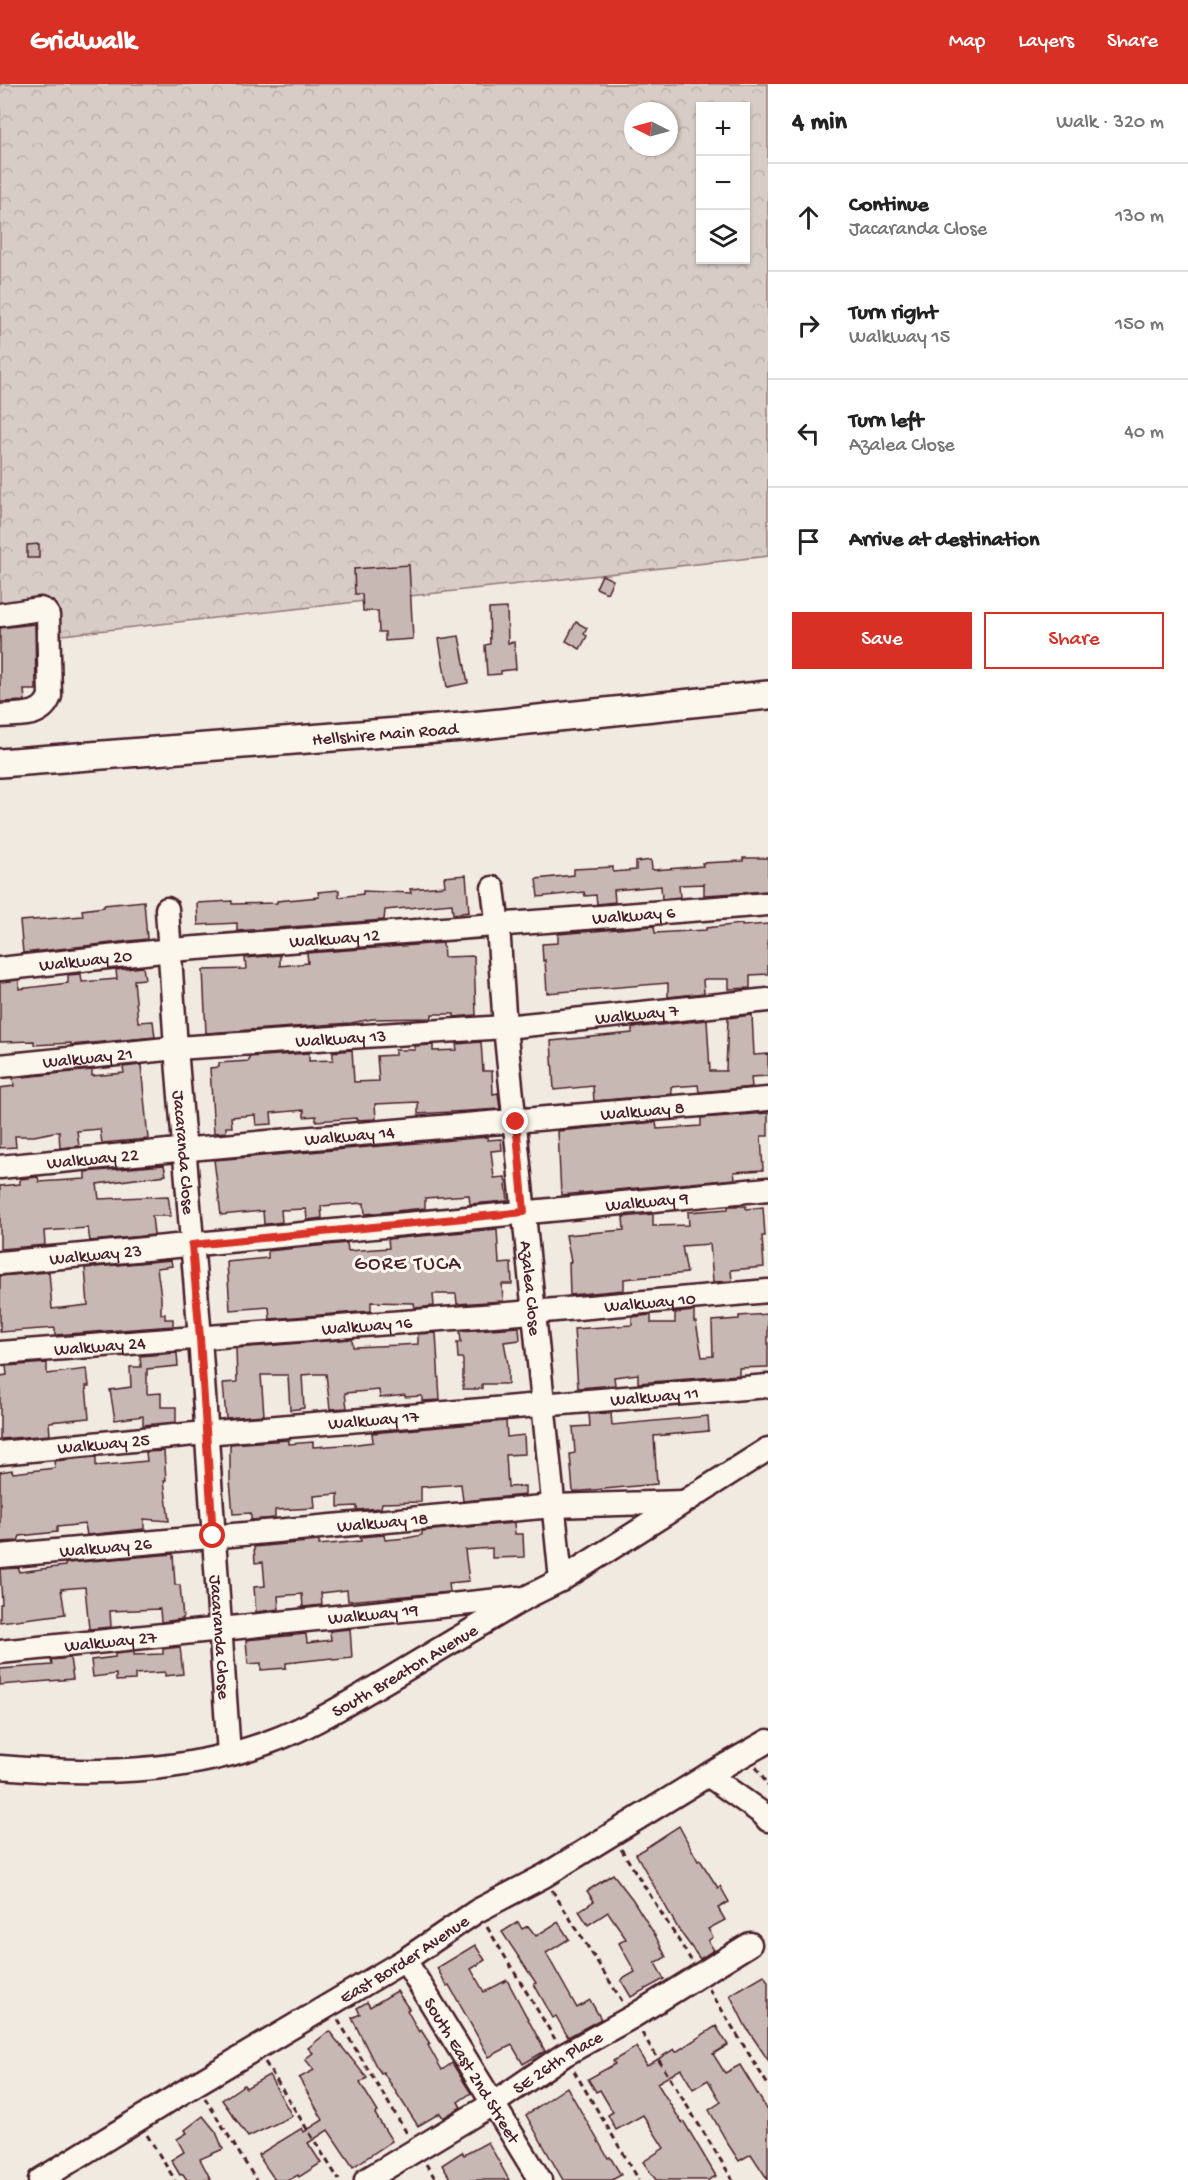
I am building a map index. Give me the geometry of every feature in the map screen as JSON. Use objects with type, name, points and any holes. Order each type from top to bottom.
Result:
[{"type":"main road","name":"Hellshire Main Road","points":[[0,763],[462,727],[768,695]]},
{"type":"street","points":[[0,615],[45,610],[48,615],[50,696],[46,707],[39,712],[0,716]]},
{"type":"street","name":"Azalea Close","points":[[494,888],[505,1027],[561,1580]]},
{"type":"street","name":"Walkway 6","points":[[498,926],[768,904]]},
{"type":"street","name":"Jacaranda Close","points":[[167,909],[229,1754]]},
{"type":"street","name":"Walkway 12","points":[[171,950],[498,926]]},
{"type":"street","name":"Walkway 20","points":[[0,969],[171,950]]},
{"type":"street","name":"Walkway 7","points":[[505,1027],[768,1000]]},
{"type":"street","name":"Walkway 13","points":[[176,1048],[505,1027]]},
{"type":"street","name":"Walkway 21","points":[[0,1066],[176,1048]]},
{"type":"street","name":"Walkway 8","points":[[516,1122],[768,1099]]},
{"type":"street","name":"Walkway 14","points":[[184,1148],[516,1122]]},
{"type":"street","name":"Walkway 22","points":[[0,1167],[184,1148]]},
{"type":"street","name":"Walkway 9","points":[[192,1245],[768,1189]]},
{"type":"street","name":"Walkway 23","points":[[0,1263],[192,1245]]},
{"type":"street","name":"Walkway 10","points":[[533,1312],[768,1291]]},
{"type":"street","name":"Walkway 16","points":[[200,1338],[533,1312]]},
{"type":"street","name":"Walkway 24","points":[[0,1353],[200,1338]]},
{"type":"street","name":"Walkway 11","points":[[542,1406],[768,1386]]},
{"type":"street","name":"Walkway 17","points":[[206,1433],[542,1406]]},
{"type":"street","name":"Walkway 25","points":[[0,1453],[206,1433]]},
{"type":"street","name":"South Breaton Avenue","points":[[0,1767],[122,1771],[156,1768],[229,1754],[269,1742],[314,1723],[527,1597],[561,1580],[768,1449]]},
{"type":"street","name":"Walkway 18","points":[[213,1536],[553,1506],[685,1502]]},
{"type":"street","name":"Walkway 26","points":[[0,1556],[213,1536]]},
{"type":"street","name":"Walkway 19","points":[[220,1631],[527,1597]]},
{"type":"street","name":"Walkway 27","points":[[0,1652],[220,1631]]},
{"type":"street","name":"East Border Avenue","points":[[40,2180],[405,1960],[477,1911],[553,1870],[708,1774],[768,1741]]},
{"type":"street","points":[[708,1774],[768,1820]]},
{"type":"street","name":"SE 26th Place","points":[[366,2180],[494,2103],[564,2055],[632,2018],[750,1944]]},
{"type":"street","name":"South East 2nd Street","points":[[405,1960],[540,2180]]},
{"type":"path","points":[[329,2005],[436,2180]]},
{"type":"path","points":[[257,2049],[339,2180]]},
{"type":"path","points":[[196,2084],[256,2180]]},
{"type":"path","points":[[139,2121],[175,2180]]},
{"type":"green space","points":[[0,84],[768,84],[768,556],[0,642]]},
{"type":"building","points":[[39,544],[39,558],[27,558],[27,545]]},
{"type":"building","points":[[409,565],[413,639],[385,641],[385,632],[379,632],[378,611],[363,611],[362,594],[355,594],[354,569]]},
{"type":"building","points":[[602,575],[613,580],[607,593],[596,588]]},
{"type":"building","points":[[507,608],[508,643],[514,642],[516,669],[501,671],[501,674],[487,675],[485,645],[490,644],[489,609]]},
{"type":"building","points":[[576,622],[587,628],[584,634],[587,636],[580,649],[566,641]]},
{"type":"building","points":[[35,624],[36,690],[24,690],[25,701],[0,702],[0,628]]},
{"type":"building","points":[[459,636],[468,683],[447,687],[439,639]]},
{"type":"building","points":[[743,858],[768,858],[768,891],[704,895],[704,884],[679,885],[680,897],[662,899],[661,886],[614,890],[615,902],[597,904],[596,895],[585,896],[584,892],[538,897],[536,879],[574,875],[574,869],[613,867],[613,872],[636,870],[636,862],[651,860],[654,870],[703,866],[702,863],[743,861]]},
{"type":"building","points":[[466,875],[469,912],[453,914],[452,904],[385,910],[384,920],[237,931],[237,923],[198,925],[197,903],[232,901],[232,904],[277,903],[277,901],[319,897],[318,892],[339,890],[339,897],[363,894],[363,891],[411,893],[410,889],[445,886],[444,877]]},
{"type":"building","points":[[144,901],[147,939],[23,953],[20,921],[83,916],[82,910]]},
{"type":"building","points":[[742,924],[742,926],[768,924],[768,974],[750,975],[750,988],[729,989],[729,979],[705,979],[703,980],[704,993],[668,997],[668,983],[547,993],[542,944],[558,943],[558,934],[654,926],[655,933],[706,930],[706,928]]},
{"type":"building","points":[[443,943],[444,957],[474,956],[476,1015],[454,1017],[454,1014],[432,1014],[432,1018],[372,1019],[351,1023],[206,1033],[203,970],[246,969],[245,958],[280,955],[280,966],[308,963],[307,953]]},
{"type":"building","points":[[143,967],[145,979],[134,980],[138,1022],[153,1021],[155,1037],[71,1045],[71,1043],[34,1045],[34,1041],[0,1042],[0,982],[19,980],[19,989],[68,983],[68,975],[81,974],[82,982],[117,979],[116,970]]},
{"type":"building","points":[[752,1015],[754,1055],[768,1054],[768,1076],[751,1077],[752,1087],[699,1092],[698,1085],[671,1087],[672,1094],[594,1101],[593,1086],[554,1090],[551,1041],[632,1033],[632,1028],[707,1020],[710,1071],[726,1071],[728,1018]]},
{"type":"building","points":[[481,1042],[483,1071],[492,1071],[493,1094],[498,1093],[500,1109],[418,1114],[418,1102],[375,1104],[376,1119],[316,1121],[316,1116],[304,1117],[304,1110],[271,1113],[272,1124],[256,1125],[255,1115],[231,1117],[232,1127],[226,1127],[226,1132],[214,1133],[210,1068],[219,1067],[219,1063],[249,1061],[249,1057],[309,1053],[309,1061],[333,1060],[333,1052],[352,1050],[354,1082],[379,1081],[377,1056],[395,1055],[395,1050],[415,1050],[415,1046],[433,1045],[433,1051],[457,1050],[456,1044]]},
{"type":"building","points":[[141,1065],[148,1139],[102,1143],[100,1129],[77,1131],[79,1146],[60,1148],[59,1131],[34,1136],[15,1136],[16,1147],[0,1148],[0,1088],[14,1086],[13,1078],[92,1070],[92,1076],[124,1073],[123,1067]]},
{"type":"building","points":[[768,1113],[768,1136],[761,1136],[763,1170],[734,1172],[735,1179],[561,1195],[558,1131],[656,1122],[657,1129],[701,1126],[701,1118]]},
{"type":"building","points":[[488,1137],[488,1140],[501,1139],[502,1150],[491,1151],[494,1178],[505,1177],[508,1201],[470,1204],[469,1195],[425,1198],[425,1208],[365,1214],[364,1203],[321,1206],[322,1218],[307,1220],[306,1209],[281,1210],[282,1222],[267,1224],[264,1224],[263,1211],[221,1215],[214,1160]]},
{"type":"building","points":[[164,1165],[166,1175],[97,1184],[99,1199],[168,1196],[171,1216],[152,1216],[154,1235],[90,1241],[88,1228],[44,1231],[45,1245],[0,1249],[0,1186],[20,1184],[20,1179],[38,1177],[39,1182],[85,1179],[85,1172]]},
{"type":"building","points":[[728,1206],[746,1206],[746,1209],[763,1207],[764,1267],[731,1270],[732,1281],[713,1282],[710,1244],[682,1246],[687,1273],[624,1279],[624,1290],[570,1295],[569,1263],[571,1262],[566,1235],[624,1230],[623,1217],[653,1214],[653,1226],[689,1225],[688,1212],[728,1209]]},
{"type":"building","points":[[497,1229],[499,1264],[511,1263],[512,1284],[502,1284],[503,1301],[457,1304],[456,1294],[433,1294],[434,1306],[415,1308],[414,1303],[371,1302],[371,1311],[270,1319],[269,1307],[230,1310],[227,1262],[268,1258],[268,1251],[347,1243],[348,1251],[389,1248],[388,1239]]},
{"type":"building","points":[[171,1260],[172,1266],[157,1268],[161,1314],[165,1314],[165,1319],[173,1319],[173,1326],[55,1335],[55,1328],[0,1332],[0,1276],[49,1272],[52,1309],[88,1305],[85,1268]]},
{"type":"building","points":[[694,1311],[694,1322],[696,1322],[702,1357],[713,1356],[712,1321],[768,1314],[768,1367],[739,1368],[739,1375],[638,1383],[638,1374],[614,1377],[615,1385],[578,1388],[574,1329],[632,1325],[632,1317],[651,1315],[651,1323],[675,1323],[675,1313]]},
{"type":"building","points":[[519,1327],[520,1340],[504,1342],[508,1364],[508,1384],[482,1384],[482,1389],[463,1389],[463,1360],[458,1358],[457,1342],[461,1342],[460,1331]]},
{"type":"building","points":[[436,1333],[440,1400],[422,1401],[422,1396],[405,1397],[405,1395],[380,1398],[379,1390],[345,1393],[347,1408],[330,1409],[326,1374],[315,1374],[302,1375],[304,1408],[290,1410],[288,1375],[261,1375],[264,1415],[226,1418],[223,1383],[237,1382],[236,1348],[352,1339],[353,1347],[418,1344],[418,1334]]},
{"type":"building","points":[[177,1353],[178,1366],[147,1369],[147,1394],[161,1393],[161,1407],[176,1407],[176,1422],[143,1425],[143,1416],[115,1420],[110,1390],[131,1387],[130,1367],[141,1367],[140,1356]]},
{"type":"building","points":[[47,1363],[47,1374],[87,1369],[89,1418],[49,1422],[50,1435],[0,1439],[0,1376],[7,1375],[6,1366]]},
{"type":"building","points":[[611,1413],[612,1425],[708,1416],[709,1431],[654,1436],[657,1484],[573,1492],[570,1454],[575,1453],[573,1427],[590,1426],[589,1414]]},
{"type":"building","points":[[506,1421],[507,1437],[524,1435],[525,1454],[506,1455],[508,1487],[525,1486],[525,1495],[463,1501],[461,1484],[421,1487],[421,1502],[382,1503],[381,1508],[357,1510],[357,1506],[338,1507],[338,1494],[314,1496],[315,1508],[275,1510],[275,1518],[251,1520],[251,1513],[233,1514],[230,1444],[289,1440],[289,1444],[313,1442],[313,1447],[357,1444],[373,1442],[372,1433]]},
{"type":"building","points":[[164,1451],[166,1480],[164,1480],[169,1521],[144,1519],[144,1529],[87,1535],[85,1524],[57,1527],[57,1532],[20,1536],[18,1541],[0,1542],[0,1472],[12,1470],[13,1473],[55,1468],[54,1461],[96,1457],[96,1466],[147,1461],[146,1452]]},
{"type":"building","points":[[514,1523],[515,1534],[523,1534],[524,1557],[492,1558],[492,1548],[465,1550],[469,1581],[449,1583],[450,1592],[348,1601],[347,1590],[321,1593],[322,1605],[303,1607],[302,1594],[278,1596],[279,1609],[256,1612],[254,1587],[265,1586],[263,1562],[255,1563],[254,1547],[319,1541],[319,1545],[361,1541],[360,1537],[384,1535],[385,1540],[407,1538],[422,1535],[422,1531]]},
{"type":"building","points":[[173,1554],[175,1585],[180,1585],[183,1619],[161,1622],[160,1609],[110,1611],[111,1627],[89,1629],[85,1587],[61,1589],[65,1614],[0,1622],[0,1604],[2,1604],[0,1569],[19,1568],[19,1572],[65,1566],[68,1563]]},
{"type":"building","points":[[350,1629],[352,1658],[286,1663],[286,1668],[261,1670],[261,1663],[248,1664],[246,1640],[306,1634],[307,1643],[331,1640],[330,1631]]},
{"type":"building","points":[[180,1647],[183,1674],[165,1676],[165,1672],[135,1674],[135,1680],[116,1681],[116,1674],[93,1677],[91,1660],[134,1652],[134,1655],[163,1654],[163,1649]]},
{"type":"building","points":[[70,1658],[73,1679],[0,1685],[0,1669],[52,1665],[51,1660]]},
{"type":"building","points":[[679,1826],[698,1861],[700,1860],[718,1888],[720,1886],[729,1902],[718,1908],[725,1920],[708,1929],[713,1937],[708,1941],[714,1950],[700,1959],[679,1930],[636,1854]]},
{"type":"building","points":[[613,1874],[633,1900],[666,1957],[655,1963],[664,1979],[631,1997],[621,1980],[635,1972],[619,1943],[626,1939],[608,1912],[588,1925],[579,1911],[594,1901],[587,1891]]},
{"type":"building","points":[[518,1922],[522,1929],[528,1926],[536,1936],[558,1922],[569,1939],[546,1953],[577,2008],[590,2000],[601,2019],[568,2037],[556,2016],[553,2018],[534,1984],[536,1983],[502,1932]]},
{"type":"building","points":[[475,1945],[485,1960],[471,1969],[484,1992],[507,1980],[545,2051],[523,2064],[512,2045],[489,2057],[437,1968]]},
{"type":"building","points":[[764,1975],[768,1982],[768,2060],[746,2027],[730,1995]]},
{"type":"building","points":[[397,1991],[409,2009],[407,2010],[419,2032],[421,2030],[430,2044],[428,2045],[442,2070],[452,2063],[471,2093],[458,2102],[461,2107],[443,2118],[440,2113],[418,2126],[383,2072],[381,2073],[376,2066],[352,2018],[360,2014],[357,2008],[367,2002],[370,2007]]},
{"type":"building","points":[[716,2026],[728,2045],[713,2054],[725,2073],[740,2065],[768,2111],[768,2180],[751,2154],[739,2161],[728,2144],[709,2110],[721,2102],[708,2080],[693,2089],[681,2069],[657,2083],[682,2123],[684,2122],[716,2176],[709,2180],[656,2180],[643,2162],[664,2148],[643,2115],[616,2130],[608,2115],[613,2112],[600,2090],[596,2092],[588,2079],[615,2064],[613,2061],[636,2047],[647,2066],[674,2049],[676,2052]]},
{"type":"building","points":[[329,2031],[367,2078],[360,2083],[378,2112],[375,2114],[392,2141],[353,2167],[328,2130],[308,2143],[321,2163],[299,2177],[298,2175],[289,2180],[275,2180],[258,2155],[302,2128],[304,2132],[323,2120],[299,2078],[314,2070],[305,2059],[313,2053],[308,2048]]},
{"type":"building","points":[[269,2075],[292,2116],[248,2137],[222,2100],[244,2085],[246,2088]]},
{"type":"building","points":[[567,2087],[608,2158],[610,2157],[621,2175],[612,2180],[563,2180],[526,2115]]},
{"type":"building","points":[[203,2116],[216,2132],[223,2149],[200,2159],[211,2180],[187,2180],[183,2174],[180,2175],[171,2160],[184,2152],[177,2139],[187,2133],[185,2130]]},
{"type":"building","points":[[488,2142],[509,2180],[451,2180],[442,2165],[462,2152],[464,2155]]},
{"type":"district","name":"GORE TUCA","points":[[408,1262]]},
{"type":"route","points":[[213,1536],[192,1245],[524,1212],[516,1122]]}]
